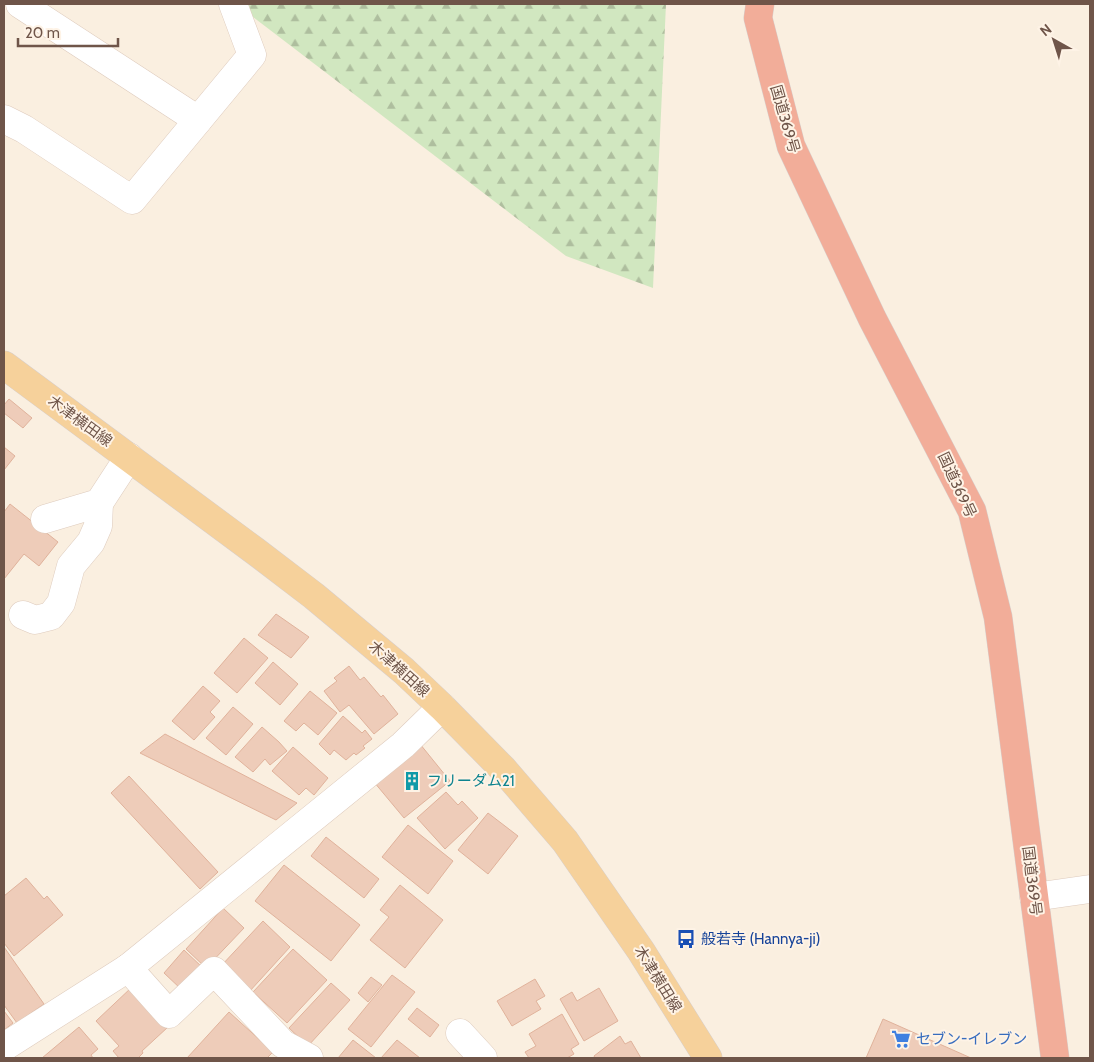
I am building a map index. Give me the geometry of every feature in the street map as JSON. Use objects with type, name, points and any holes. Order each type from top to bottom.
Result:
[{"type":"highway","name":"国道369号","points":[[760,4],[758,18],[791,146],[872,318],[972,511],[998,617],[1055,1058]]},
{"type":"main road","name":"木津横田線","points":[[4,365],[256,551],[404,670],[503,770],[565,841],[641,951],[708,1058]]},
{"type":"street","points":[[20,4],[198,120]]},
{"type":"street","points":[[4,119],[24,128],[132,200],[252,55],[233,4]]},
{"type":"street","points":[[23,616],[35,620],[51,616],[61,603],[71,566],[91,542],[98,526],[99,503],[128,457]]},
{"type":"street","points":[[45,519],[99,503]]},
{"type":"street","points":[[4,1047],[128,968],[403,745],[442,708]]},
{"type":"street","points":[[1034,897],[1090,889]]},
{"type":"street","points":[[128,968],[169,1014],[214,971],[282,1044],[309,1058]]},
{"type":"street","points":[[460,1032],[483,1058]]},
{"type":"green space","points":[[236,4],[666,4],[653,288],[566,256]]},
{"type":"building","points":[[9,399],[32,418],[23,428],[4,413],[4,405]]},
{"type":"building","points":[[4,447],[15,456],[4,470]]},
{"type":"building","points":[[10,504],[58,542],[39,566],[24,554],[4,579],[4,512]]},
{"type":"building","points":[[276,614],[309,637],[291,658],[258,635]]},
{"type":"building","points":[[244,638],[268,658],[237,693],[214,673]]},
{"type":"building","points":[[273,662],[298,684],[280,705],[255,683]]},
{"type":"building","points":[[349,666],[360,680],[364,677],[381,697],[383,695],[398,714],[374,734],[349,705],[340,712],[324,691],[337,681],[334,678]]},
{"type":"building","points":[[203,686],[220,701],[210,712],[215,717],[194,740],[172,721]]},
{"type":"building","points":[[310,691],[337,713],[318,735],[304,723],[296,731],[284,721]]},
{"type":"building","points":[[233,707],[253,724],[226,755],[206,738]]},
{"type":"building","points":[[343,716],[362,733],[365,730],[372,739],[363,746],[365,748],[356,755],[354,753],[346,760],[334,750],[330,755],[319,744]]},
{"type":"building","points":[[262,727],[287,751],[270,765],[265,759],[253,772],[235,757]]},
{"type":"building","points":[[165,734],[297,803],[276,820],[140,753]]},
{"type":"building","name":"フリーダム21","points":[[420,744],[450,781],[404,818],[374,782]]},
{"type":"building","points":[[293,747],[328,778],[314,795],[306,788],[299,795],[272,771]]},
{"type":"building","points":[[129,776],[218,872],[200,889],[111,793]]},
{"type":"building","points":[[446,792],[458,805],[462,801],[478,818],[445,849],[417,818]]},
{"type":"building","points":[[488,813],[518,836],[488,874],[458,850]]},
{"type":"building","points":[[408,825],[453,861],[428,894],[382,857]]},
{"type":"building","points":[[326,837],[379,879],[364,898],[311,856]]},
{"type":"building","points":[[284,865],[360,925],[331,961],[255,901]]},
{"type":"building","points":[[26,878],[44,899],[47,896],[63,915],[14,956],[4,943],[4,896]]},
{"type":"building","points":[[400,885],[443,920],[405,968],[370,940],[389,917],[380,910]]},
{"type":"building","points":[[223,908],[244,928],[206,968],[186,949]]},
{"type":"building","points":[[263,921],[290,947],[249,992],[221,966]]},
{"type":"building","points":[[4,947],[44,1004],[17,1023],[4,1005]]},
{"type":"building","points":[[293,949],[327,980],[287,1023],[253,992]]},
{"type":"building","points":[[184,950],[202,967],[181,989],[164,973]]},
{"type":"building","points":[[392,975],[415,992],[371,1047],[348,1029]]},
{"type":"building","points":[[371,977],[382,985],[368,1002],[358,993]]},
{"type":"building","points":[[535,979],[545,996],[536,1001],[541,1009],[512,1026],[497,1001]]},
{"type":"building","points":[[331,983],[350,1000],[308,1046],[289,1028]]},
{"type":"building","points":[[132,987],[168,1027],[142,1051],[143,1053],[138,1058],[119,1058],[113,1051],[119,1046],[96,1021]]},
{"type":"building","points":[[599,988],[618,1021],[584,1041],[560,999],[572,992],[577,1001]]},
{"type":"building","points":[[417,1008],[439,1025],[430,1037],[408,1019]]},
{"type":"building","points":[[4,1011],[13,1023],[4,1030]]},
{"type":"building","points":[[229,1012],[273,1052],[267,1058],[187,1058]]},
{"type":"building","points":[[562,1014],[579,1044],[571,1049],[574,1054],[567,1058],[529,1058],[525,1052],[536,1046],[529,1034]]},
{"type":"building","name":"セブン-イレブン","points":[[883,1019],[971,1058],[866,1058]]},
{"type":"building","points":[[79,1027],[98,1049],[91,1055],[93,1058],[42,1058]]},
{"type":"building","points":[[620,1036],[625,1044],[631,1041],[641,1058],[595,1058],[594,1056]]},
{"type":"building","points":[[353,1040],[376,1058],[338,1058]]},
{"type":"building","points":[[397,1040],[420,1058],[381,1058]]},
{"type":"place","name":"フリーダム21","points":[[412,781]]},
{"type":"place","name":"般若寺 (Hannya-ji)","points":[[686,939]]},
{"type":"place","name":"セブン-イレブン","points":[[901,1039]]}]
